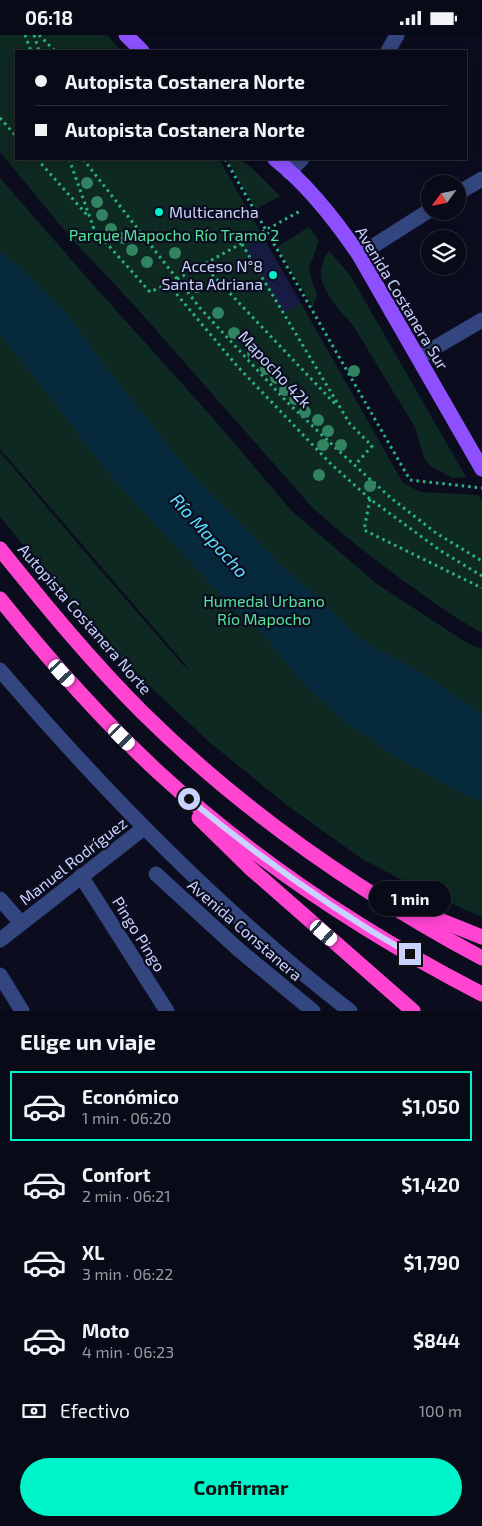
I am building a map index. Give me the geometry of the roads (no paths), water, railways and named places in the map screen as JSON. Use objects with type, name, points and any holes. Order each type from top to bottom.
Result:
[{"type":"highway","name":"Autopista Costanera Norte","points":[[0,549],[98,666],[175,743],[260,816],[361,887],[412,919],[482,958]]},
{"type":"highway","points":[[0,599],[79,692],[159,773],[194,814],[221,841],[413,1011]]},
{"type":"highway","points":[[159,773],[244,844],[322,900],[381,938],[482,994]]},
{"type":"highway","points":[[361,887],[446,924],[482,937]]},
{"type":"main road","points":[[126,35],[141,50]]},
{"type":"main road","name":"Avenida Costanera Sur","points":[[276,160],[290,172],[334,222],[359,255],[481,466]]},
{"type":"street","points":[[389,50],[397,35]]},
{"type":"street","points":[[290,172],[301,160]]},
{"type":"street","points":[[466,188],[482,179]]},
{"type":"street","points":[[359,255],[421,216]]},
{"type":"street","points":[[418,357],[482,320]]},
{"type":"street","points":[[0,670],[51,729],[144,828],[243,922],[350,1011]]},
{"type":"street","name":"Manuel Rodríguez","points":[[0,940],[144,828]]},
{"type":"street","name":"Avenida Constanera","points":[[156,874],[239,951],[313,1011]]},
{"type":"street","name":"Pingo Pingo","points":[[82,875],[167,1011]]},
{"type":"street","points":[[0,899],[21,923]]},
{"type":"street","points":[[0,975],[22,1011]]},
{"type":"street","points":[[324,991],[334,1011]]},
{"type":"water","name":"Río Mapocho","points":[[0,252],[19,266],[65,312],[177,457],[286,570],[327,605],[357,637],[425,675],[482,714],[482,802],[390,754],[333,711],[304,684],[262,633],[233,608],[126,493],[0,335]]},
{"type":"place","name":"Multicancha","points":[[159,212]]},
{"type":"place","name":"Acceso N°8 Santa Adriana","points":[[273,275]]},
{"type":"park label","name":"Parque Mapocho Río Tramo 2","points":[[174,235]]},
{"type":"park label","name":"Humedal Urbano Río Mapocho","points":[[264,610]]}]
